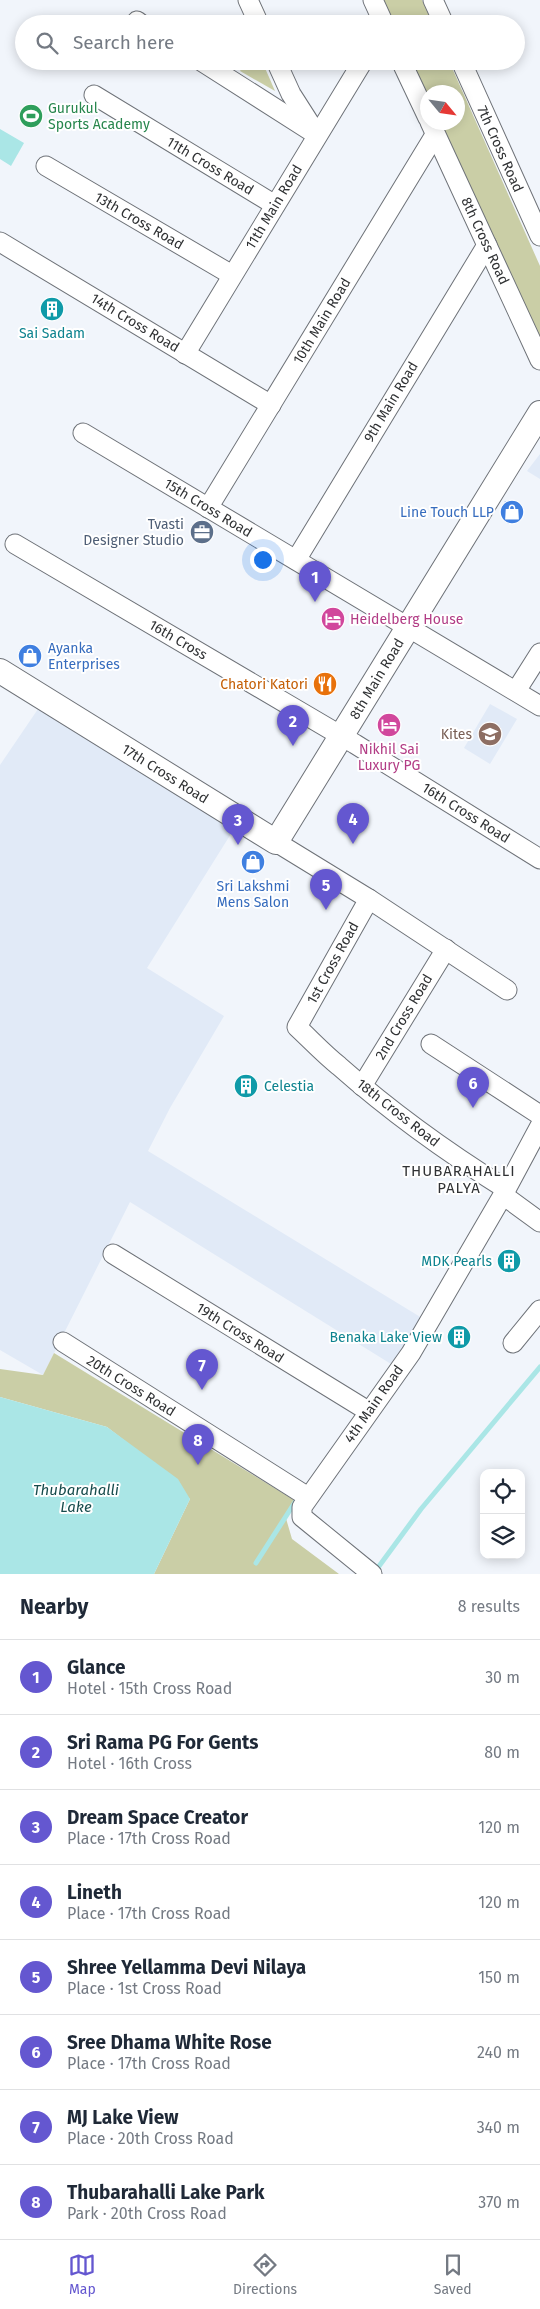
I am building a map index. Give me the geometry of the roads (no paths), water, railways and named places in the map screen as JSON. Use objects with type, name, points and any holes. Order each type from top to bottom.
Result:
[{"type":"street","points":[[248,0],[255,15]]},
{"type":"street","points":[[373,0],[380,15]]},
{"type":"street","points":[[433,0],[440,15]]},
{"type":"street","points":[[214,70],[317,135]]},
{"type":"street","points":[[280,70],[291,94],[317,135]]},
{"type":"street","name":"11th Main Road","points":[[185,354],[357,70]]},
{"type":"street","name":"8th Cross Road","points":[[405,70],[420,102]]},
{"type":"street","name":"7th Cross Road","points":[[465,70],[540,236]]},
{"type":"street","name":"11th Cross Road","points":[[94,95],[275,205]]},
{"type":"street","name":"10th Main Road","points":[[208,508],[270,405],[428,130]]},
{"type":"street","name":"8th Cross Road","points":[[433,130],[540,360]]},
{"type":"street","name":"13th Cross Road","points":[[46,166],[232,276]]},
{"type":"street","name":"14th Cross Road","points":[[0,242],[270,405]]},
{"type":"street","name":"9th Main Road","points":[[296,560],[487,245]]},
{"type":"street","name":"8th Main Road","points":[[276,842],[540,413]]},
{"type":"street","name":"15th Cross Road","points":[[82,433],[540,706]]},
{"type":"street","name":"16th Cross","points":[[15,544],[342,736]]},
{"type":"street","points":[[516,691],[540,653]]},
{"type":"street","name":"17th Cross Road","points":[[0,671],[369,899],[507,990]]},
{"type":"street","name":"16th Cross Road","points":[[342,736],[540,859]]},
{"type":"street","name":"1st Cross Road","points":[[297,1027],[369,899]]},
{"type":"street","name":"2nd Cross Road","points":[[362,1086],[446,948]]},
{"type":"street","name":"18th Cross Road","points":[[297,1027],[362,1086],[505,1192],[540,1222]]},
{"type":"street","points":[[431,1044],[540,1115]]},
{"type":"street","name":"4th Main Road","points":[[308,1497],[411,1352],[505,1192],[540,1126]]},
{"type":"street","name":"19th Cross Road","points":[[113,1254],[368,1411]]},
{"type":"street","points":[[513,1343],[540,1310]]},
{"type":"street","name":"20th Cross Road","points":[[63,1342],[308,1497]]},
{"type":"street","points":[[308,1497],[302,1507],[302,1517],[372,1574]]},
{"type":"water","points":[[0,129],[24,143],[11,166],[0,159]]},
{"type":"water","name":"Thubarahalli Lake","points":[[0,1397],[107,1427],[178,1479],[190,1499],[154,1574],[0,1574]]},
{"type":"waterway","points":[[374,1573],[421,1509],[540,1367]]},
{"type":"waterway","points":[[256,1563],[297,1499]]},
{"type":"place","name":"Gurukul Sports Academy","points":[[31,116]]},
{"type":"place","name":"Sai Sadam","points":[[52,309]]},
{"type":"place","name":"Line Touch LLP","points":[[512,512]]},
{"type":"place","name":"Tvasti Designer Studio","points":[[202,532]]},
{"type":"place","name":"Glance","points":[[315,602]]},
{"type":"place","name":"Heidelberg House","points":[[333,619]]},
{"type":"place","name":"Ayanka Enterprises","points":[[30,656]]},
{"type":"place","name":"Chatori Katori","points":[[325,684]]},
{"type":"place","name":"Nikhil Sai Luxury PG","points":[[389,725]]},
{"type":"place","name":"Kites","points":[[490,734]]},
{"type":"place","name":"Sri Rama PG For Gents","points":[[293,746]]},
{"type":"place","name":"Lineth","points":[[353,844]]},
{"type":"place","name":"Dream Space Creator","points":[[238,845]]},
{"type":"place","name":"Sri Lakshmi Mens Salon","points":[[253,862]]},
{"type":"place","name":"Shree Yellamma Devi Nilaya","points":[[326,910]]},
{"type":"place","name":"Celestia","points":[[246,1086]]},
{"type":"place","name":"Sree Dhama White Rose","points":[[473,1108]]},
{"type":"place","name":"MDK Pearls","points":[[509,1261]]},
{"type":"place","name":"Benaka Lake View","points":[[459,1337]]},
{"type":"place","name":"MJ Lake View","points":[[202,1390]]},
{"type":"place","name":"Thubarahalli Lake Park","points":[[198,1465]]},
{"type":"district","name":"THUBARAHALLI PALYA","points":[[459,1180]]}]
